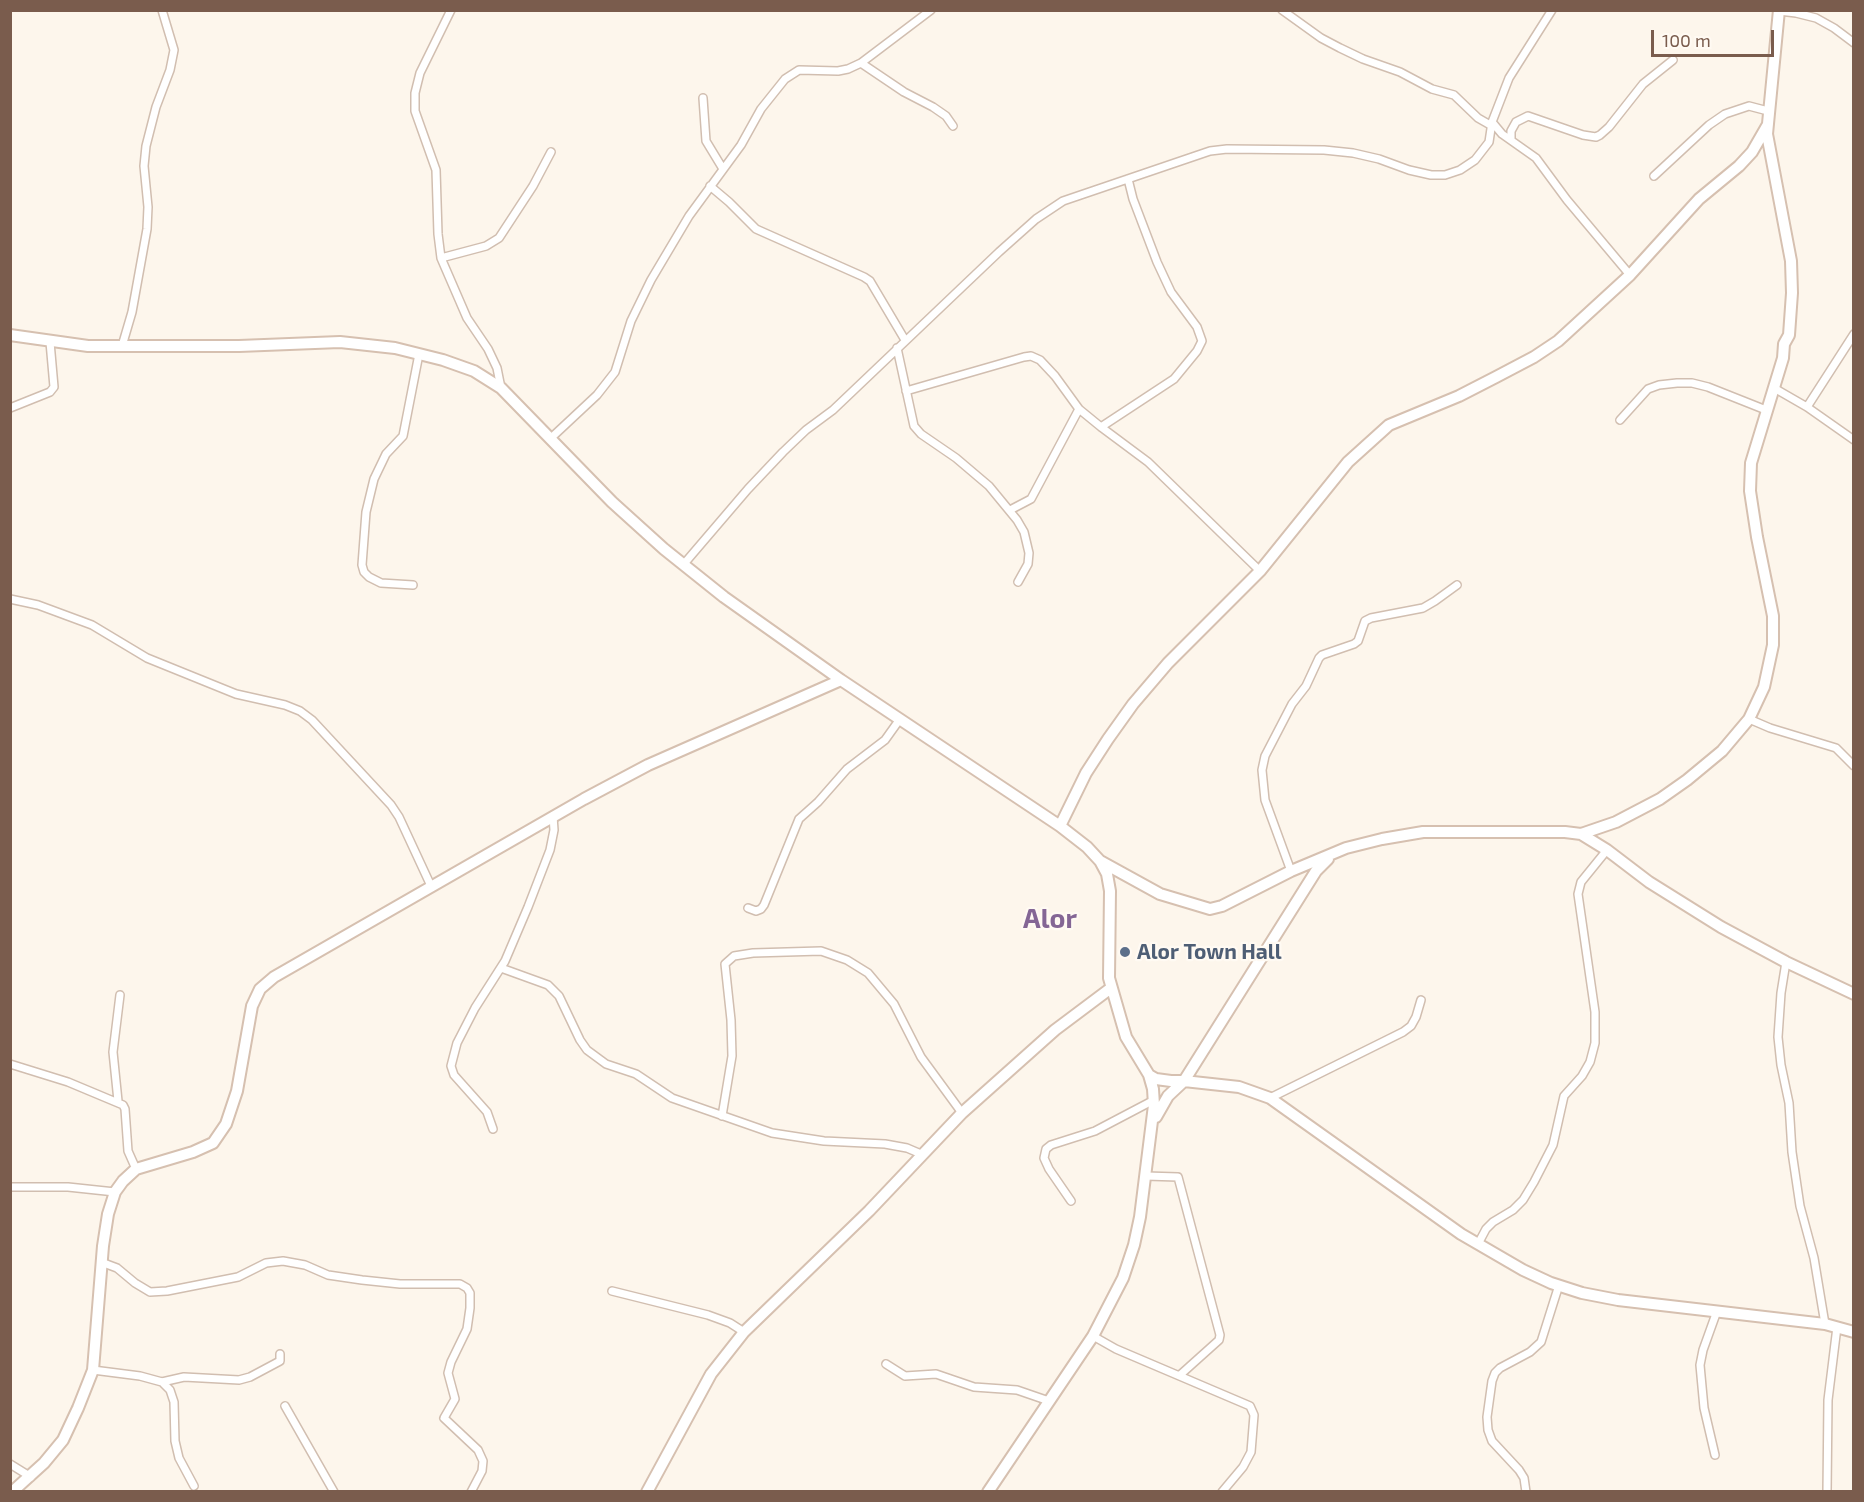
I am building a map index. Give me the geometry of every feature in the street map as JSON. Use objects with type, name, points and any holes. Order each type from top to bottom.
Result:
[{"type":"street","points":[[122,346],[134,302],[147,229],[148,207],[144,166],[146,146],[174,50],[162,10]]},
{"type":"street","points":[[451,10],[420,73],[415,93],[416,111],[436,170],[441,258],[467,318],[492,358],[501,388]]},
{"type":"street","points":[[550,438],[597,395],[615,372],[631,321],[651,280],[689,216],[741,146],[761,110],[785,79],[799,70],[838,71],[861,63],[931,10]]},
{"type":"street","points":[[1282,10],[1312,33],[1340,48],[1400,72],[1432,89],[1454,95],[1478,118],[1492,124],[1498,131],[1536,158],[1567,200],[1630,275]]},
{"type":"street","points":[[1486,148],[1509,78],[1552,10]]},
{"type":"street","points":[[1581,834],[1616,822],[1660,799],[1688,780],[1722,751],[1749,719],[1764,687],[1773,645],[1773,616],[1750,491],[1751,463],[1783,358],[1784,344],[1789,335],[1792,293],[1791,261],[1772,165],[1767,126],[1779,11],[1816,18],[1854,43]]},
{"type":"street","points":[[1509,138],[1516,122],[1528,116],[1583,135],[1600,135],[1643,84],[1673,60]]},
{"type":"street","points":[[861,63],[904,92],[933,106],[946,116],[953,126]]},
{"type":"street","points":[[703,98],[706,141],[723,169]]},
{"type":"street","points":[[1654,176],[1709,125],[1725,114],[1749,106],[1768,111]]},
{"type":"street","points":[[1060,826],[1086,773],[1134,704],[1168,663],[1260,571],[1348,462],[1389,425],[1459,396],[1534,357],[1571,330],[1630,275],[1699,199],[1739,166],[1752,152],[1767,126]]},
{"type":"street","points":[[684,565],[748,489],[783,452],[806,430],[833,410],[1036,219],[1062,201],[1210,151],[1227,149],[1324,150],[1353,153],[1379,159],[1409,170],[1431,175],[1445,175],[1460,170],[1475,160],[1498,139],[1509,138]]},
{"type":"street","points":[[441,258],[486,246],[499,238],[533,186],[551,152]]},
{"type":"street","points":[[1101,428],[1174,380],[1197,351],[1202,340],[1197,327],[1171,292],[1156,262],[1132,199],[1128,178]]},
{"type":"street","points":[[710,186],[756,229],[870,281],[891,320],[905,340]]},
{"type":"street","points":[[1807,407],[1854,334]]},
{"type":"street","points":[[10,335],[88,346],[239,346],[340,342],[395,348],[443,360],[474,371],[501,388],[612,502],[724,597],[841,680],[1060,826],[1087,847],[1100,861],[1107,874],[1110,891],[1108,947],[1111,988],[1126,1036],[1149,1075],[1154,1100],[1140,1218],[1123,1278],[1093,1336],[988,1491]]},
{"type":"street","points":[[10,408],[50,392],[54,387],[50,342]]},
{"type":"street","points":[[897,348],[911,417],[921,434],[956,458],[989,486],[1010,510],[1024,532],[1029,552],[1028,564],[1018,582]]},
{"type":"street","points":[[413,585],[381,583],[369,577],[362,565],[366,512],[374,479],[386,454],[403,436],[420,354]]},
{"type":"street","points":[[906,391],[1031,356],[1040,360],[1079,409],[1148,462],[1260,571]]},
{"type":"street","points":[[1620,420],[1648,389],[1677,383],[1692,383],[1708,387],[1766,410]]},
{"type":"street","points":[[1774,388],[1807,407],[1854,440]]},
{"type":"street","points":[[1010,510],[1031,499],[1079,409]]},
{"type":"street","points":[[1291,871],[1265,800],[1262,770],[1265,756],[1289,714],[1292,704],[1306,686],[1319,658],[1354,644],[1358,640],[1365,621],[1423,608],[1457,585]]},
{"type":"street","points":[[10,599],[38,605],[92,625],[147,658],[236,694],[285,705],[300,711],[312,720],[391,805],[399,817],[431,886]]},
{"type":"street","points":[[12,1491],[31,1477],[63,1440],[93,1370],[101,1262],[108,1214],[115,1192],[136,1169],[193,1152],[213,1143],[226,1124],[237,1091],[252,1006],[260,989],[274,977],[431,886],[648,765],[841,680]]},
{"type":"street","points":[[748,908],[756,911],[764,905],[794,827],[804,813],[818,802],[847,769],[885,740],[900,719]]},
{"type":"street","points":[[1749,719],[1770,728],[1836,748],[1854,766]]},
{"type":"street","points":[[493,1129],[487,1112],[454,1075],[451,1066],[457,1043],[475,1008],[501,968],[550,850],[554,830],[553,816]]},
{"type":"street","points":[[1100,861],[1160,894],[1210,909],[1222,906],[1291,871],[1346,848],[1382,839],[1423,832],[1541,831],[1581,834],[1607,850],[1649,882],[1721,927],[1786,962],[1854,994]]},
{"type":"street","points":[[1478,1244],[1486,1229],[1493,1222],[1523,1200],[1553,1145],[1564,1096],[1582,1076],[1590,1062],[1595,1043],[1595,1012],[1578,894],[1581,882],[1607,850]]},
{"type":"street","points":[[1152,1125],[1167,1096],[1184,1081],[1316,871],[1335,853]]},
{"type":"street","points":[[1304,867],[1311,871],[1311,880]]},
{"type":"street","points":[[722,1116],[732,1056],[725,963],[734,956],[753,953],[821,951],[847,960],[868,973],[894,1004],[921,1057],[962,1113]]},
{"type":"street","points":[[1786,962],[1778,1036],[1781,1065],[1789,1103],[1792,1152],[1799,1197],[1814,1257],[1825,1324]]},
{"type":"street","points":[[501,968],[548,985],[559,996],[587,1050],[606,1064],[636,1074],[672,1098],[772,1133],[824,1141],[885,1144],[907,1148],[921,1154]]},
{"type":"street","points":[[647,1491],[711,1374],[744,1332],[868,1211],[962,1113],[1055,1030],[1111,988]]},
{"type":"street","points":[[118,1101],[113,1052],[120,995]]},
{"type":"street","points":[[1270,1098],[1403,1032],[1411,1026],[1421,1000]]},
{"type":"street","points":[[10,1064],[118,1101],[125,1109],[127,1143],[136,1169]]},
{"type":"street","points":[[1149,1075],[1156,1079],[1239,1087],[1270,1098],[1461,1234],[1523,1270],[1558,1285],[1582,1293],[1618,1299],[1825,1324],[1854,1332]]},
{"type":"street","points":[[1071,1201],[1049,1169],[1044,1158],[1046,1149],[1051,1145],[1095,1131],[1154,1100]]},
{"type":"street","points":[[1146,1176],[1178,1178],[1220,1335],[1214,1344],[1180,1375]]},
{"type":"street","points":[[10,1187],[68,1186],[115,1192]]},
{"type":"street","points":[[101,1262],[117,1268],[150,1292],[167,1291],[238,1277],[266,1263],[283,1260],[305,1265],[328,1275],[400,1284],[460,1284],[467,1288],[470,1293],[467,1329],[448,1373],[455,1399],[444,1418],[478,1450],[483,1461],[482,1471],[471,1491]]},
{"type":"street","points":[[1526,1491],[1524,1478],[1492,1441],[1488,1430],[1487,1417],[1492,1381],[1500,1368],[1537,1348],[1544,1335],[1558,1285]]},
{"type":"street","points":[[612,1291],[708,1315],[730,1323],[744,1332]]},
{"type":"street","points":[[1715,1455],[1704,1408],[1700,1365],[1717,1311]]},
{"type":"street","points":[[1827,1491],[1828,1400],[1837,1327]]},
{"type":"street","points":[[1093,1336],[1116,1349],[1250,1406],[1254,1415],[1251,1452],[1243,1467],[1222,1491]]},
{"type":"street","points":[[162,1382],[184,1377],[239,1380],[250,1377],[280,1361],[280,1354]]},
{"type":"street","points":[[886,1364],[905,1376],[936,1374],[974,1387],[1017,1390],[1049,1401]]},
{"type":"street","points":[[93,1370],[140,1376],[162,1382],[171,1390],[174,1402],[175,1441],[179,1458],[195,1486]]},
{"type":"street","points":[[285,1406],[334,1491]]},
{"type":"street","points":[[10,1464],[31,1477]]},
{"type":"place","name":"Alor Town Hall","points":[[1125,952]]},
{"type":"district","name":"Alor","points":[[1050,919]]}]
